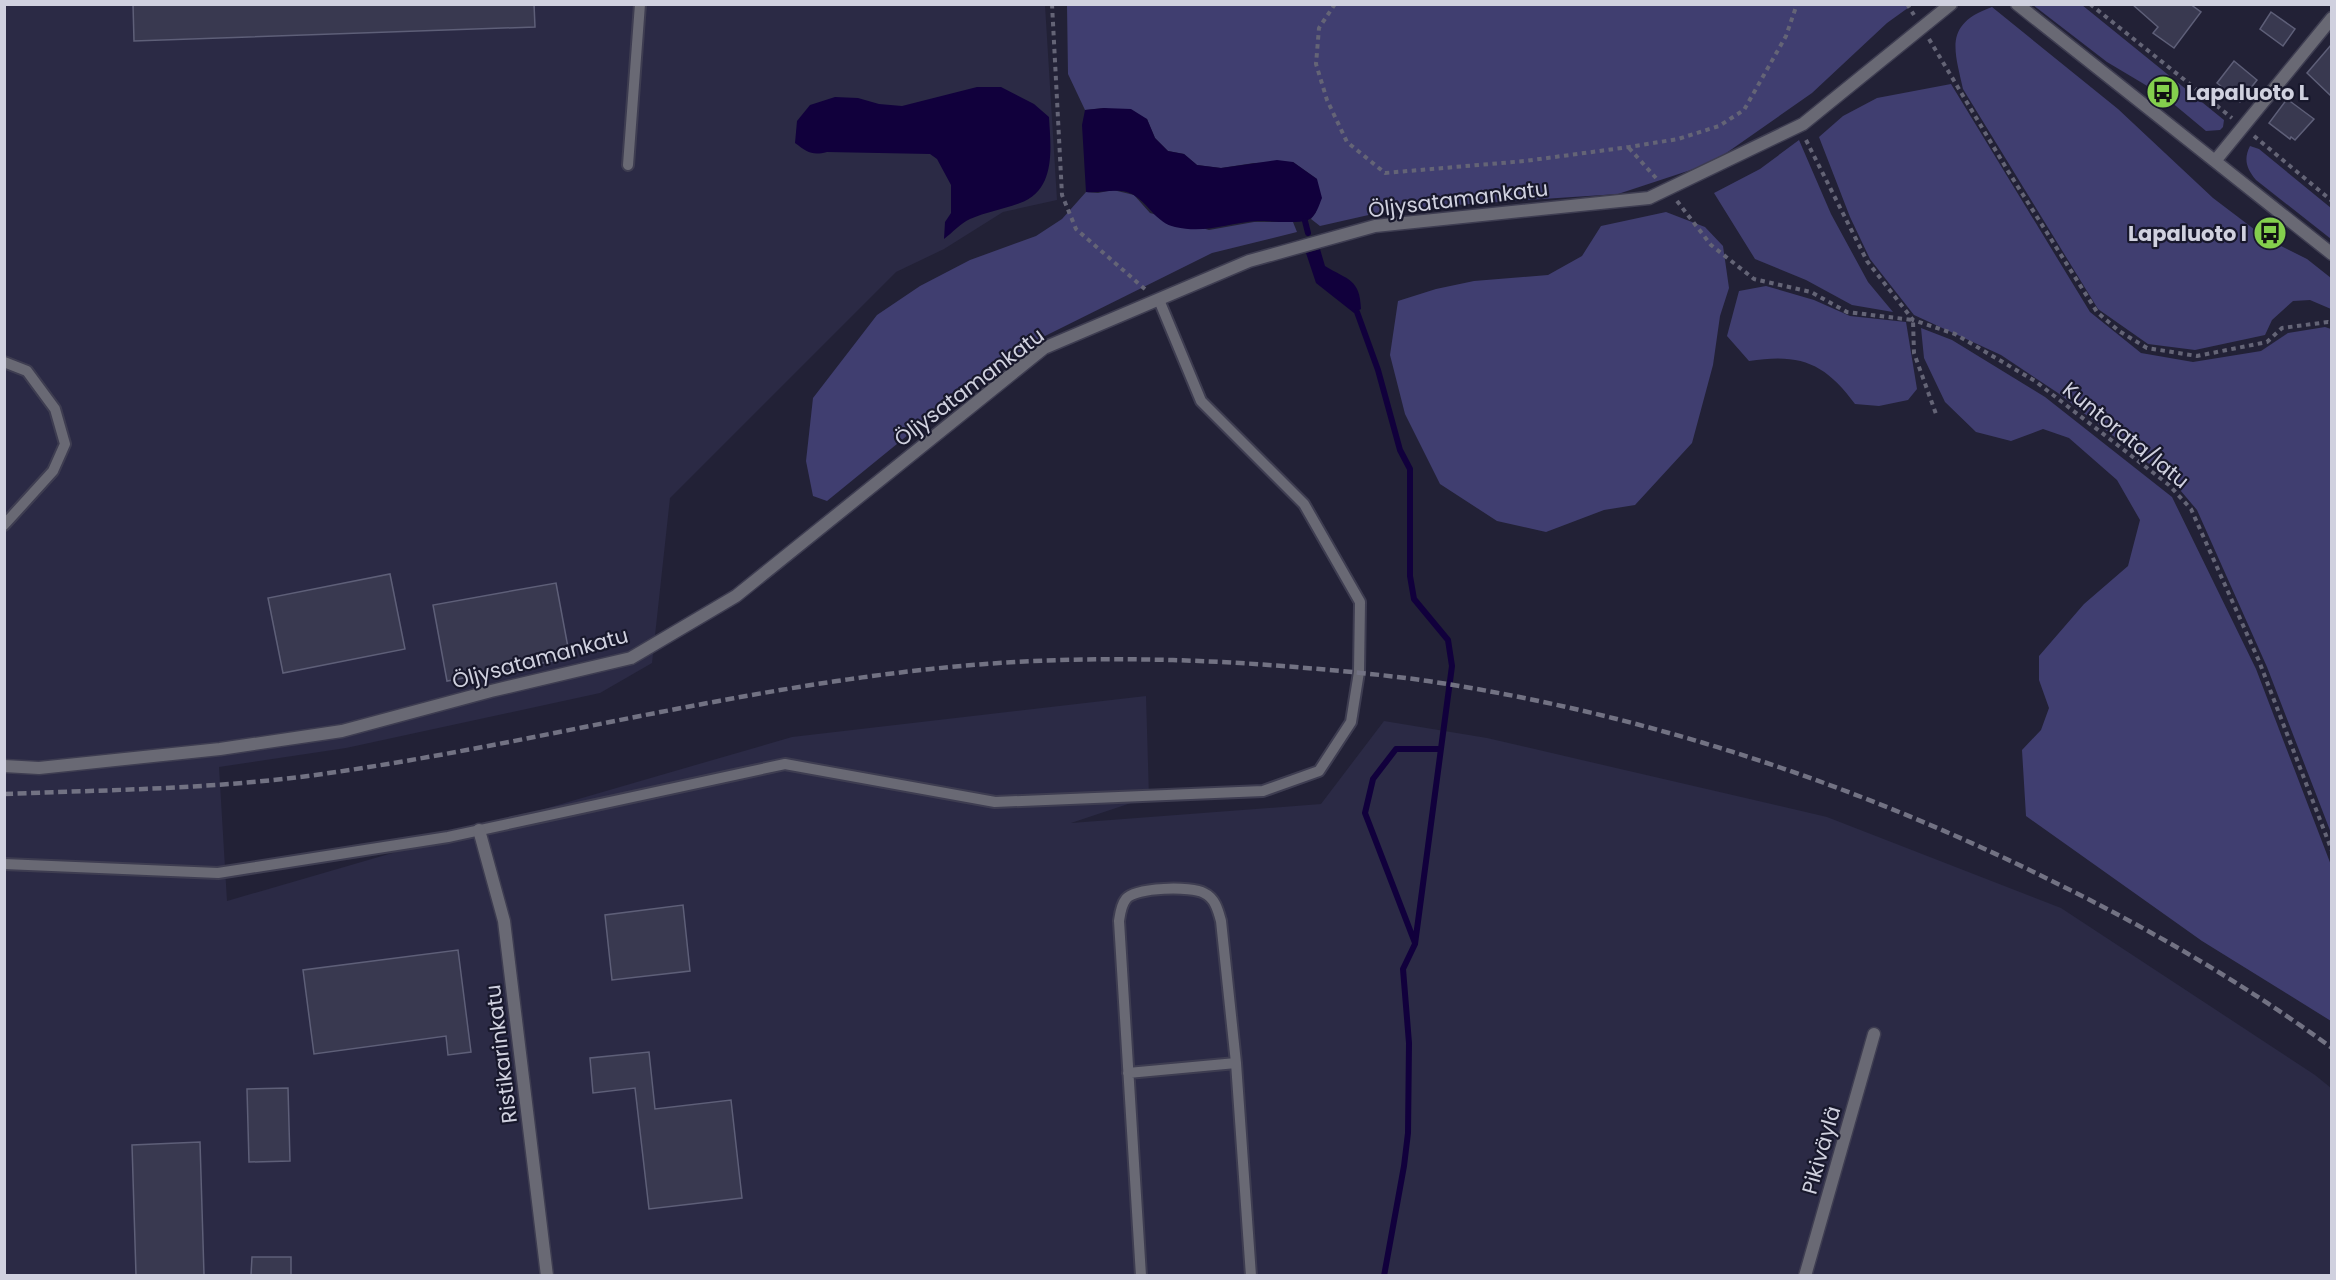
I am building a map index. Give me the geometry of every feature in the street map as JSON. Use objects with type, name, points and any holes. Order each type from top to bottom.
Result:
[{"type":"street","name":"Öljysatamankatu","points":[[4,766],[39,768],[220,749],[342,731],[491,691],[631,658],[736,596],[1044,348],[1249,261],[1375,226],[1649,198],[1799,126],[1951,4]]},
{"type":"street","points":[[2017,4],[2331,254]]},
{"type":"street","points":[[2215,161],[2331,18]]},
{"type":"street","name":"Ristikarinkatu","points":[[479,831],[504,921],[548,1275]]},
{"type":"street","name":"Pikiväylä","points":[[1805,1275],[1874,1035]]},
{"type":"lane","points":[[628,165],[640,4]]},
{"type":"lane","points":[[4,864],[218,873],[479,831],[785,764],[995,802],[1263,791],[1318,771],[1351,722],[1359,672],[1360,602],[1304,504],[1200,400],[1160,300]]},
{"type":"lane","points":[[4,362],[27,371],[55,409],[64,444],[53,471],[4,525]]},
{"type":"lane","points":[[1141,1275],[1119,921],[1126,898],[1141,891],[1194,889],[1205,893],[1216,906],[1221,921],[1236,1063],[1251,1275]]},
{"type":"lane","points":[[1128,1073],[1236,1063]]},
{"type":"lane","points":[[1132,1275],[1140,1264]]},
{"type":"path","points":[[1052,4],[1062,195],[1076,229],[1160,300]]},
{"type":"path","points":[[1335,4],[1319,28],[1316,64],[1327,100],[1347,142],[1385,173],[1525,161],[1629,147],[1688,136],[1719,126],[1743,110],[1786,36],[1797,4]]},
{"type":"path","points":[[2090,4],[2331,201]]},
{"type":"path","points":[[1922,28],[2007,171],[2097,312],[2119,331],[2147,348],[2197,356],[2267,342],[2282,328],[2331,323]]},
{"type":"path","points":[[1799,126],[1867,261],[1913,320],[1914,353],[1936,414]]},
{"type":"path","name":"Kuntorata/latu","points":[[1629,147],[1646,168],[1668,189],[1711,245],[1754,279],[1811,292],[1847,312],[1913,320],[1955,334],[2035,381],[2169,485],[2191,509],[2259,661],[2331,851]]},
{"type":"shaded area","points":[[5,5],[1045,5],[1057,200],[1003,212],[944,249],[896,272],[670,498],[652,663],[600,693],[346,748],[219,767],[227,901],[792,737],[1146,696],[1149,797],[1071,823],[1321,804],[1384,721],[1487,738],[1827,817],[2061,908],[2315,1075],[2331,1088],[2331,1275],[5,1276]]},
{"type":"shaded area","points":[[1067,5],[1912,5],[1887,23],[1812,93],[1712,163],[1618,194],[1395,209],[1320,226],[1311,219],[1316,212],[1317,179],[1293,162],[1254,163],[1221,168],[1197,165],[1184,154],[1168,151],[1155,138],[1147,119],[1104,108],[1085,110],[1068,74]]},
{"type":"shaded area","points":[[2033,5],[2082,5],[2224,120],[2223,127],[2220,130],[2206,131],[2164,96],[2107,62]]},
{"type":"shaded area","points":[[1992,7],[2118,109],[2213,198],[2267,239],[2307,259],[2331,278],[2331,309],[2310,300],[2293,301],[2272,320],[2265,335],[2195,350],[2148,344],[2098,309],[1963,89],[1956,50],[1959,30],[1966,21]]},
{"type":"shaded area","points":[[1951,84],[2090,312],[2141,353],[2193,362],[2261,351],[2288,333],[2325,327],[2331,329],[2331,833],[2267,667],[2197,510],[2175,484],[2058,393],[2001,355],[1914,315],[1870,259],[1850,217],[1819,137],[1843,116],[1877,98]]},
{"type":"shaded area","points":[[977,87],[1001,87],[1034,104],[1049,117],[1049,167],[1046,179],[1032,197],[970,219],[944,239],[945,222],[951,213],[951,185],[937,159],[930,154],[813,153],[795,143],[797,121],[810,105],[835,97],[858,98],[879,104],[902,106]]},
{"type":"shaded area","points":[[1131,109],[1147,119],[1155,138],[1168,151],[1184,154],[1197,165],[1221,168],[1277,160],[1293,162],[1317,179],[1322,198],[1317,210],[1311,218],[1303,221],[1257,221],[1207,229],[1186,229],[1163,222],[1135,196],[1124,191],[1086,192],[1082,125],[1085,110]]},
{"type":"shaded area","points":[[1799,140],[1831,214],[1868,282],[1893,312],[1852,305],[1806,280],[1755,259],[1714,193],[1760,169]]},
{"type":"shaded area","points":[[2250,146],[2259,149],[2331,208],[2331,239],[2256,180],[2247,164]]},
{"type":"shaded area","points":[[1113,190],[1134,195],[1150,213],[1209,230],[1254,222],[1293,222],[1297,232],[1212,253],[1035,341],[946,404],[827,501],[813,496],[806,461],[813,398],[877,315],[920,286],[970,260],[1036,236],[1062,219],[1086,192],[1098,193]]},
{"type":"shaded area","points":[[1666,212],[1705,227],[1723,246],[1729,288],[1720,316],[1713,365],[1692,443],[1635,505],[1604,510],[1546,532],[1497,521],[1440,484],[1405,414],[1390,355],[1398,301],[1436,289],[1474,281],[1548,275],[1582,256],[1601,226]]},
{"type":"shaded area","points":[[1320,249],[1325,266],[1355,286],[1361,309],[1354,313],[1316,283],[1306,253]]},
{"type":"shaded area","points":[[1766,286],[1814,300],[1850,316],[1906,322],[1917,389],[1908,400],[1879,406],[1855,404],[1833,379],[1810,364],[1783,359],[1749,361],[1727,336],[1739,291]]},
{"type":"shaded area","points":[[1921,328],[1952,340],[2045,397],[2172,497],[2256,669],[2331,865],[2331,1021],[2202,941],[2026,816],[2022,750],[2041,730],[2049,708],[2039,680],[2039,656],[2084,604],[2128,566],[2140,520],[2117,480],[2069,438],[2043,429],[2011,441],[1976,432],[1945,402],[1924,358]]},
{"type":"building","points":[[133,4],[534,4],[535,27],[134,41]]},
{"type":"building","points":[[2132,4],[2190,4],[2201,12],[2174,48],[2153,33],[2158,27]]},
{"type":"building","points":[[2271,12],[2295,29],[2283,46],[2260,29]]},
{"type":"building","points":[[2331,45],[2331,96],[2307,73]]},
{"type":"building","points":[[2234,61],[2257,80],[2240,102],[2217,83]]},
{"type":"building","points":[[2287,99],[2314,119],[2295,140],[2291,137],[2290,139],[2269,123]]},
{"type":"building","points":[[390,574],[405,649],[283,673],[268,598]]},
{"type":"building","points":[[556,583],[570,658],[447,681],[433,605]]},
{"type":"building","points":[[683,905],[690,971],[612,980],[605,915]]},
{"type":"building","points":[[458,950],[471,1052],[448,1055],[446,1036],[314,1054],[303,970]]},
{"type":"building","points":[[649,1052],[655,1109],[731,1100],[742,1198],[649,1209],[635,1088],[593,1093],[590,1058]]},
{"type":"building","points":[[288,1088],[290,1161],[249,1162],[247,1089]]},
{"type":"building","points":[[200,1142],[204,1275],[136,1275],[132,1145]]},
{"type":"building","points":[[252,1257],[291,1257],[291,1275],[251,1275]]},
{"type":"waterway","points":[[1305,221],[1308,233]]},
{"type":"waterway","points":[[1357,312],[1378,370],[1400,450],[1410,469],[1410,576],[1414,599],[1448,640],[1452,666],[1415,944],[1403,969],[1409,1043],[1408,1133],[1384,1276]]},
{"type":"waterway","points":[[1415,943],[1365,813],[1373,779],[1396,749],[1440,749]]},
{"type":"railway","points":[[4,794],[194,786],[308,776],[464,751],[774,691],[852,679],[975,665],[1107,659],[1239,663],[1373,674],[1512,696],[1595,714],[1677,735],[1838,788],[1995,854],[2106,908],[2237,984],[2332,1048]]},
{"type":"place","name":"Lapaluoto L","points":[[2163,92]]},
{"type":"place","name":"Lapaluoto I","points":[[2270,233]]}]
